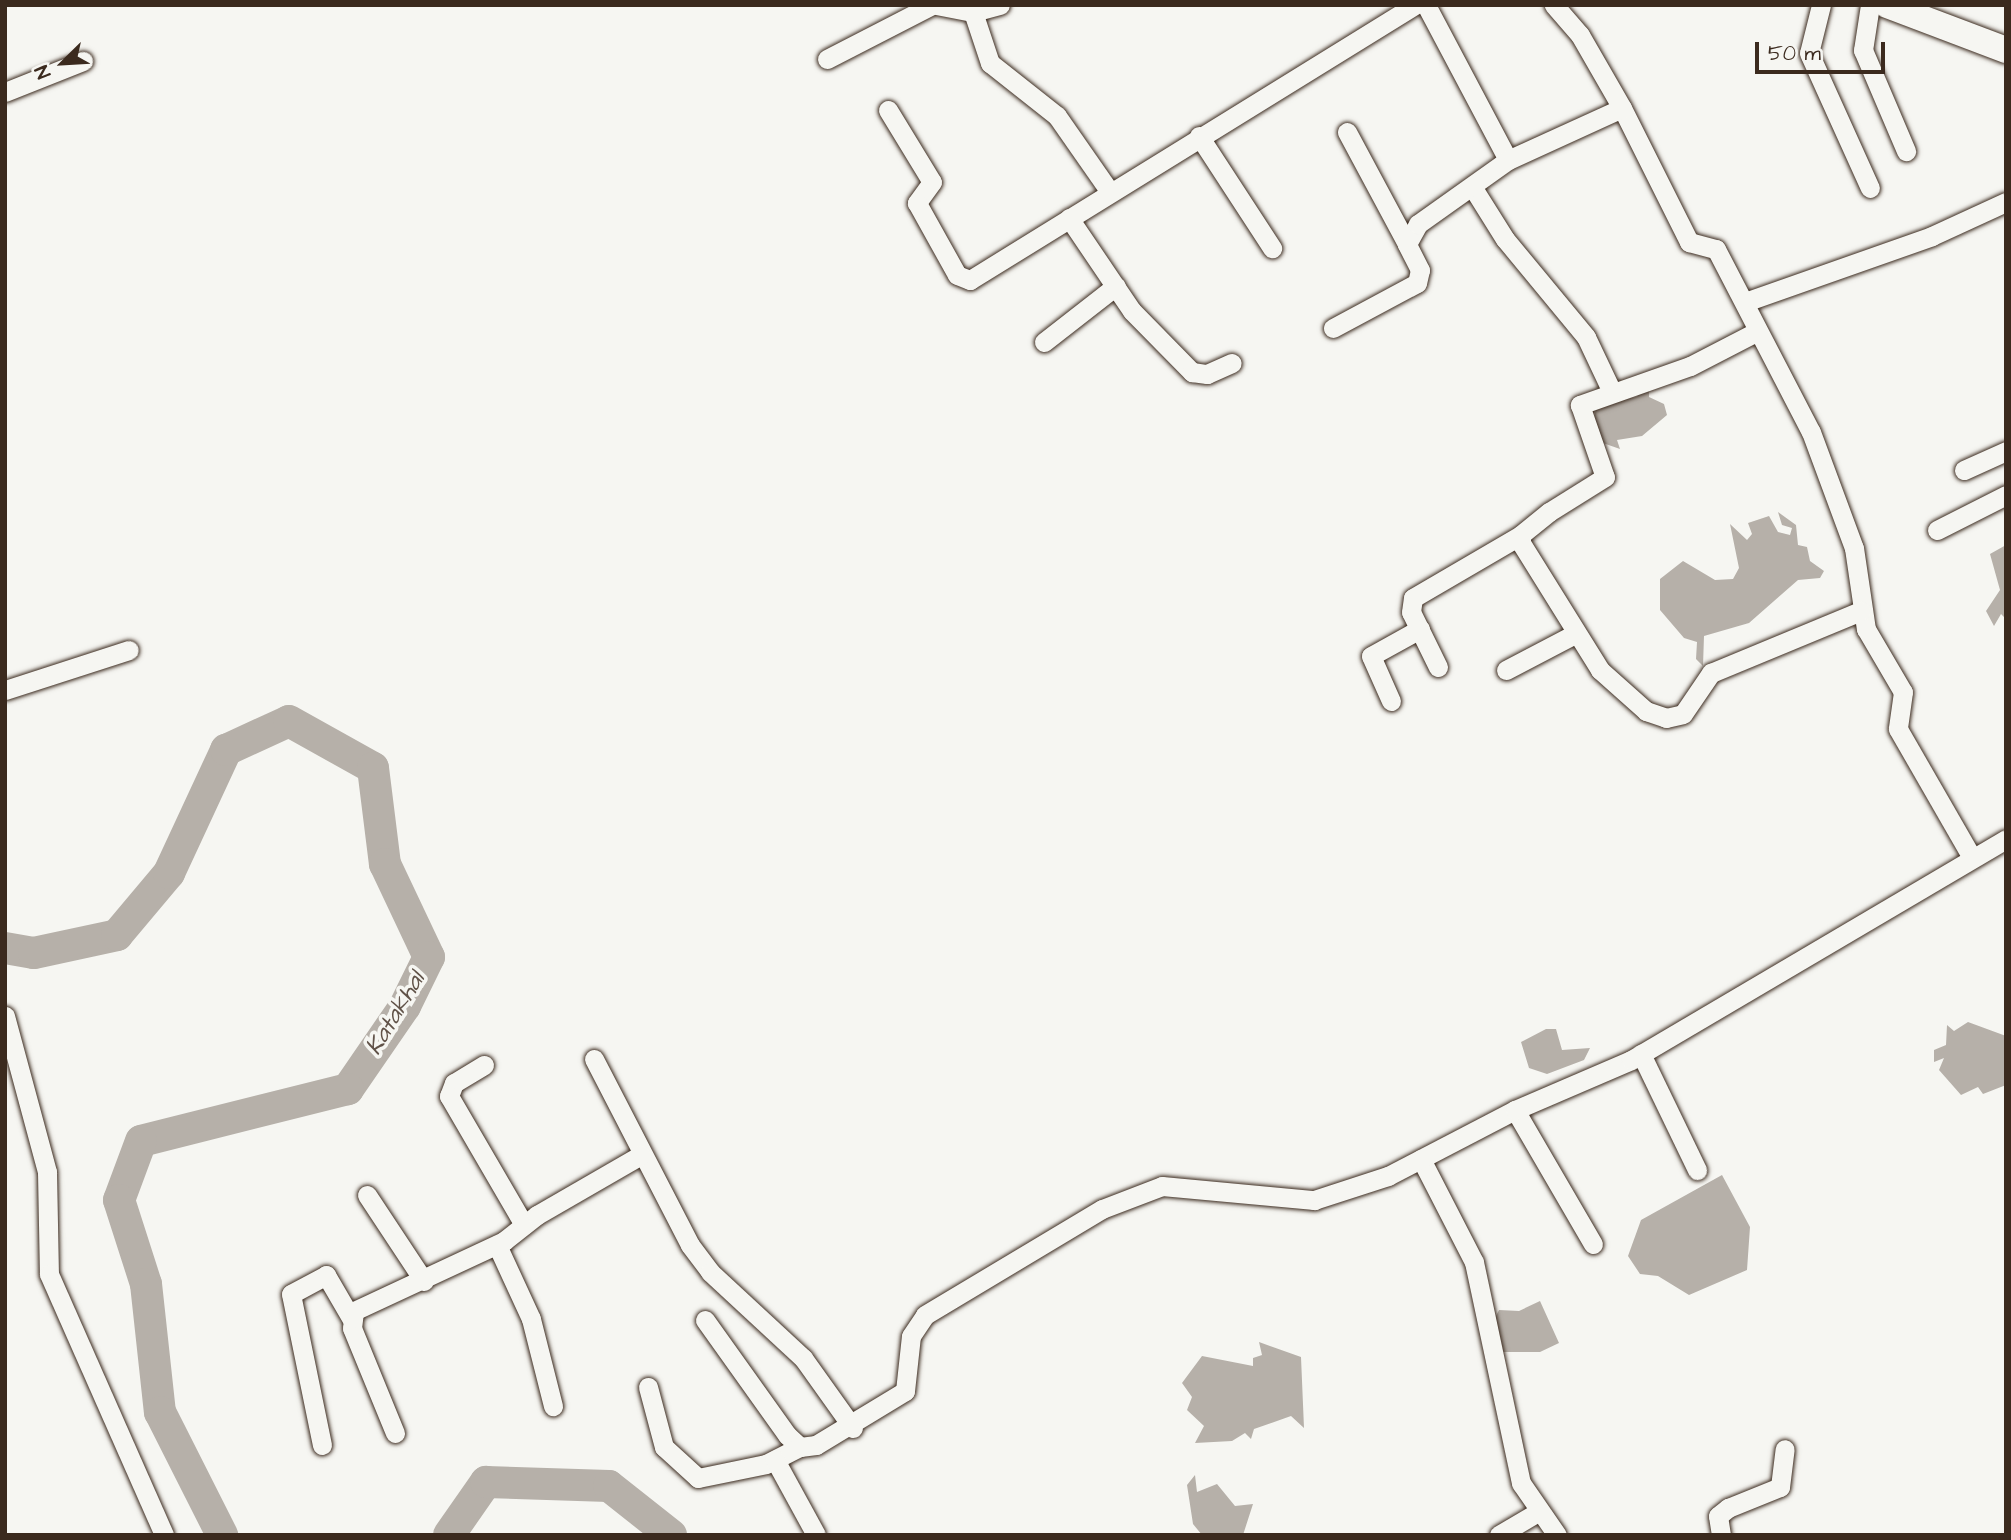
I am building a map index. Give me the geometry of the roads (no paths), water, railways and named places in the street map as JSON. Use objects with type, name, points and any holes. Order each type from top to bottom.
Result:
[{"type":"street","points":[[827,59],[934,5],[973,12],[1000,5]]},
{"type":"street","points":[[888,110],[932,182],[917,203],[963,280],[1069,218],[1415,5]]},
{"type":"street","points":[[1426,5],[1508,160]]},
{"type":"street","points":[[1554,5],[1580,35],[1622,107],[1689,242],[1713,245],[1745,302],[1756,332],[1825,465],[1854,548],[1861,611],[1903,692],[1898,729],[1971,856]]},
{"type":"street","points":[[1820,8],[1812,29],[1809,53],[1870,188]]},
{"type":"street","points":[[1906,151],[1863,40],[1875,10],[1941,15],[2006,50]]},
{"type":"street","points":[[973,12],[990,63],[1057,116],[1110,192]]},
{"type":"street","points":[[5,92],[82,61]]},
{"type":"street","points":[[1407,244],[1418,224],[1473,188],[1508,160],[1622,107]]},
{"type":"street","points":[[1333,328],[1416,283],[1420,270],[1347,132]]},
{"type":"street","points":[[1199,136],[1272,248]]},
{"type":"street","points":[[1473,188],[1505,239],[1587,337],[1612,392]]},
{"type":"street","points":[[1745,302],[1932,236],[2006,202]]},
{"type":"street","points":[[1069,218],[1139,320],[1192,372],[1207,374],[1233,363]]},
{"type":"street","points":[[1044,342],[1116,286]]},
{"type":"street","points":[[1438,667],[1420,629],[1413,598],[1521,535],[1602,482],[1578,413],[1580,405],[1690,366],[1756,332]]},
{"type":"street","points":[[1964,470],[2006,451]]},
{"type":"street","points":[[1937,530],[2006,495]]},
{"type":"street","points":[[1521,535],[1573,635],[1628,695],[1666,718],[1683,714],[1711,673],[1861,611]]},
{"type":"street","points":[[1391,701],[1371,656],[1420,629]]},
{"type":"street","points":[[1506,670],[1573,635]]},
{"type":"street","points":[[5,691],[129,650]]},
{"type":"street","points":[[648,1387],[664,1447],[698,1478],[775,1460],[800,1447],[853,1428],[905,1391],[911,1336],[925,1315],[1102,1209],[1162,1186],[1225,1187],[1287,1201],[1327,1199],[1421,1159],[1515,1110],[1641,1054],[1971,856],[2006,839]]},
{"type":"street","points":[[5,1016],[47,1172],[49,1274],[164,1535]]},
{"type":"street","points":[[1641,1054],[1697,1170]]},
{"type":"street","points":[[594,1059],[641,1155],[710,1272],[803,1358],[853,1428]]},
{"type":"street","points":[[484,1065],[454,1083],[449,1096],[524,1224]]},
{"type":"street","points":[[1515,1110],[1593,1244]]},
{"type":"street","points":[[351,1318],[360,1306],[424,1280],[496,1245],[524,1224],[641,1155]]},
{"type":"street","points":[[1421,1159],[1474,1262],[1507,1436],[1535,1513],[1557,1535]]},
{"type":"street","points":[[368,1195],[424,1280]]},
{"type":"street","points":[[496,1245],[531,1319],[553,1406]]},
{"type":"street","points":[[322,1445],[291,1294],[326,1275],[351,1318],[395,1433]]},
{"type":"street","points":[[705,1320],[800,1447]]},
{"type":"street","points":[[1721,1535],[1718,1517],[1728,1508],[1780,1487],[1785,1449]]},
{"type":"street","points":[[775,1460],[816,1535]]},
{"type":"street","points":[[1499,1535],[1535,1513]]},
{"type":"waterway","name":"Katakhal","points":[[5,948],[34,953],[117,935],[169,873],[226,750],[289,721],[373,768],[385,864],[429,957],[405,1006],[348,1089],[141,1141],[119,1200],[146,1284],[160,1412],[222,1535]]},
{"type":"waterway","name":"Katakhal","points":[[449,1535],[486,1482],[609,1486],[671,1535]]}]
